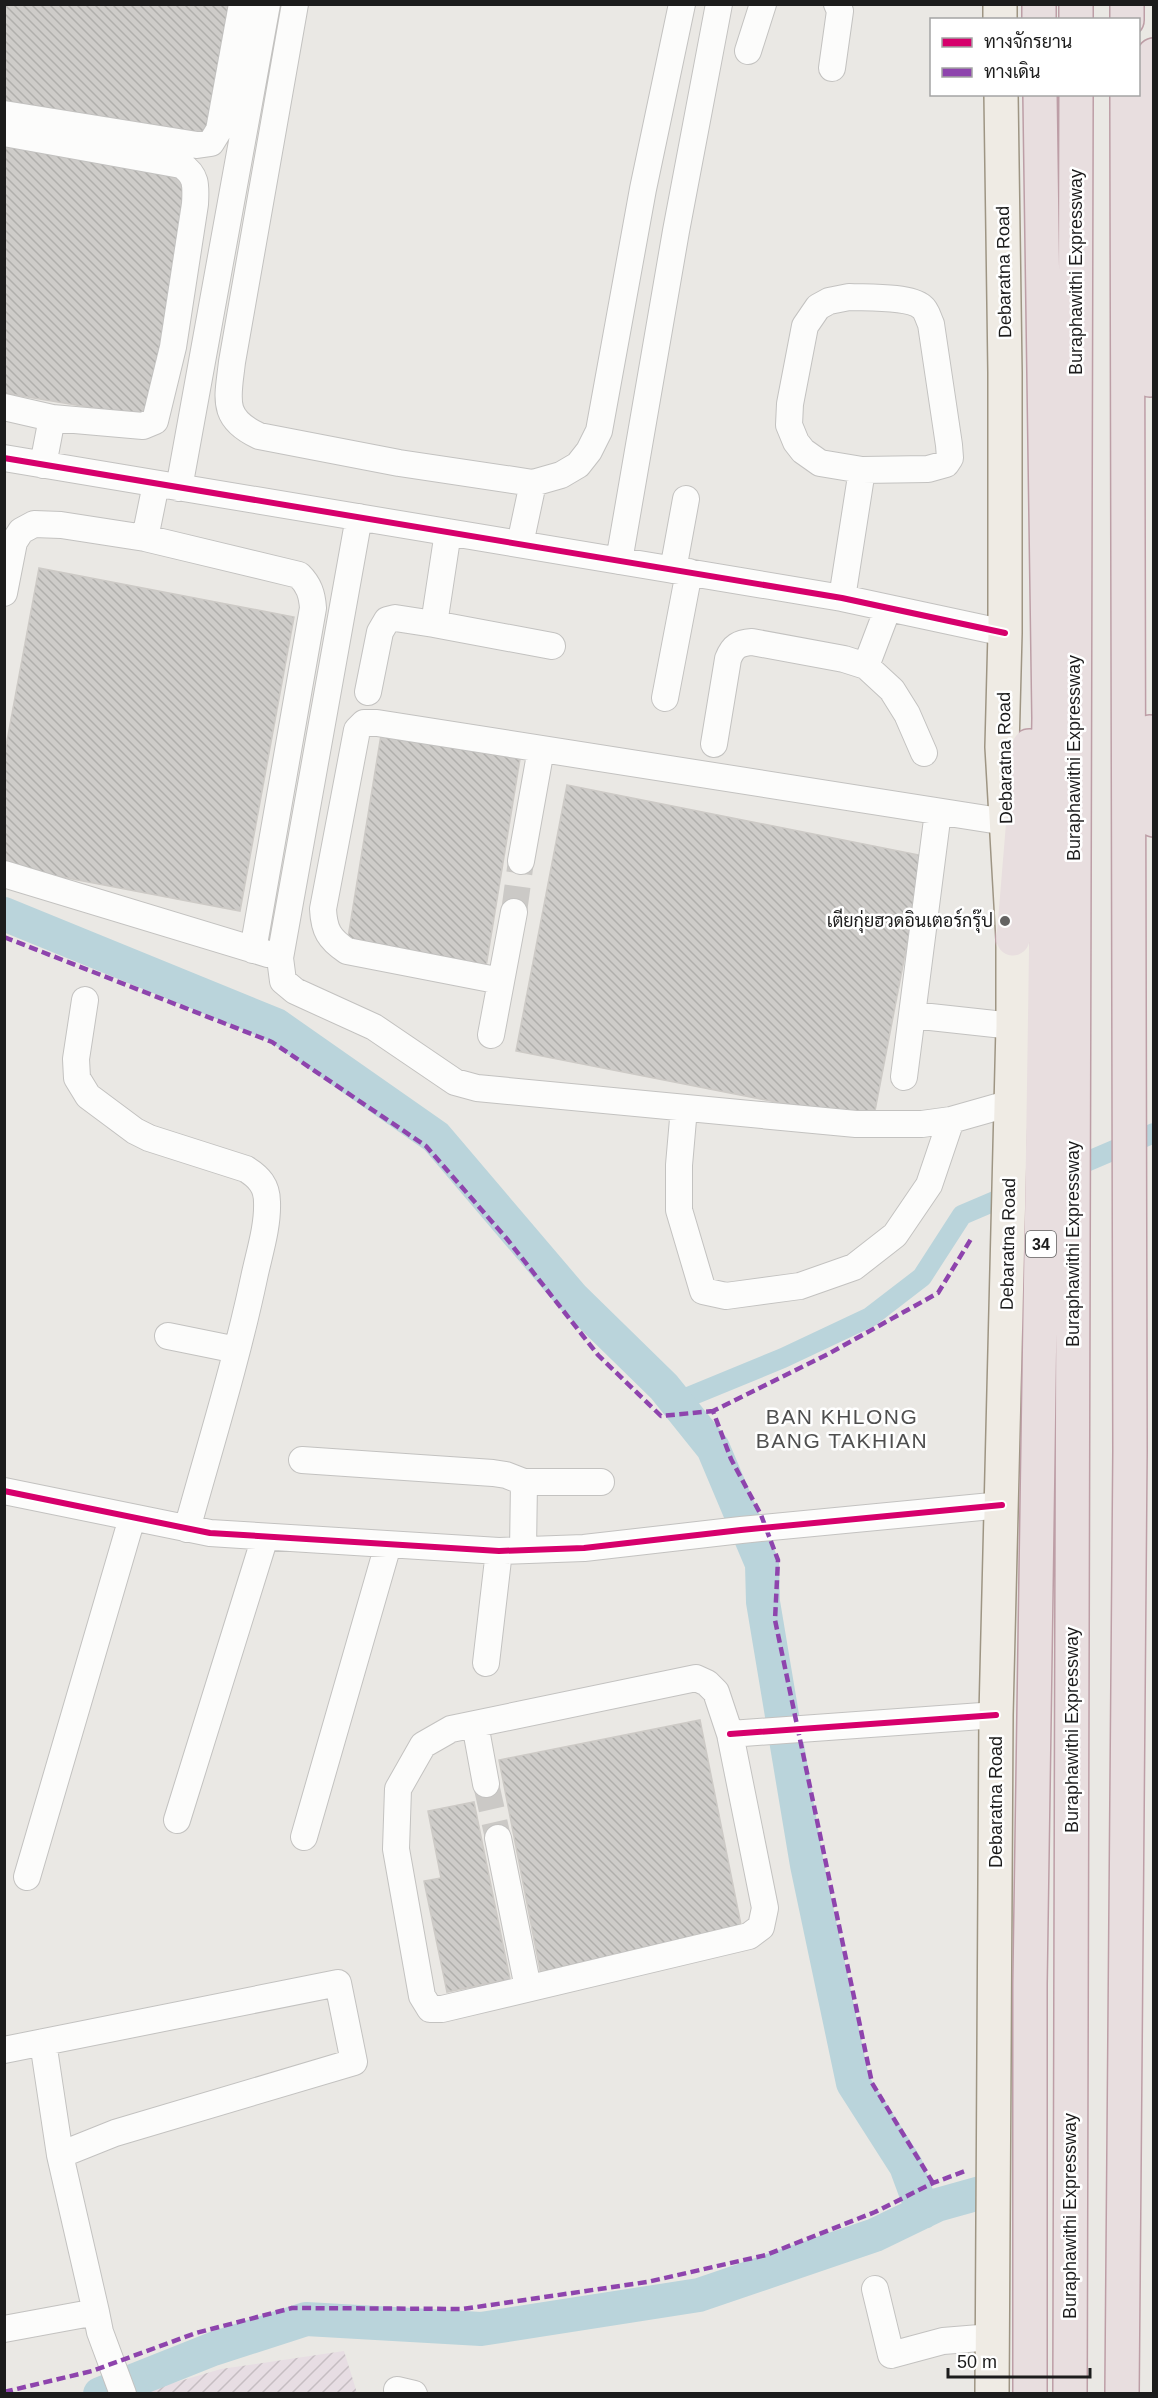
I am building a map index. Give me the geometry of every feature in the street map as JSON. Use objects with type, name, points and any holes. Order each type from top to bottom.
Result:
[{"type":"highway","points":[[1154,55],[1149,485],[1149,718],[1154,820]]},
{"type":"highway","points":[[1013,939],[1030,723],[1028,488],[1034,96]]},
{"type":"highway","name":"Debaratna Road","points":[[1030,2394],[1029,1984],[1049,718],[1040,96]]},
{"type":"highway","name":"Buraphawithi Expressway","points":[[1070,2394],[1076,96]]},
{"type":"highway","name":"Buraphawithi Expressway","points":[[1105,2394],[1110,96]]},
{"type":"highway","points":[[1122,2394],[1130,1463],[1127,96]]},
{"type":"main road","name":"Debaratna Road","points":[[992,2394],[996,1715],[1013,1026],[1013,939],[1002,747],[1005,633],[1005,372],[1001,96]]},
{"type":"street","points":[[4,114],[197,145],[211,143],[216,139],[219,130],[242,4]]},
{"type":"street","points":[[145,538],[168,485],[267,4]]},
{"type":"street","points":[[295,4],[232,362],[227,402],[234,418],[247,430],[260,436],[399,464],[533,483],[561,475],[578,465],[589,451],[599,431],[643,189],[682,4]]},
{"type":"street","points":[[619,561],[672,254],[719,4]]},
{"type":"street","points":[[748,51],[763,4]]},
{"type":"street","points":[[832,68],[840,12],[837,4]]},
{"type":"street","points":[[4,133],[181,165],[191,171],[196,182],[195,204],[173,346],[155,421],[142,426],[52,418],[4,407]]},
{"type":"street","points":[[849,297],[918,304],[925,308],[931,324],[950,458],[946,464],[928,469],[862,470],[820,463],[803,451],[796,442],[789,425],[790,404],[806,326],[818,307],[829,301],[849,297]]},
{"type":"street","points":[[43,465],[52,418]]},
{"type":"street","points":[[4,458],[842,598],[1005,633]]},
{"type":"street","points":[[842,598],[862,470]]},
{"type":"street","points":[[520,544],[533,483]]},
{"type":"street","points":[[665,698],[681,571],[686,499]]},
{"type":"street","points":[[359,518],[280,958],[283,981],[295,991],[374,1027],[455,1082],[477,1088],[856,1124],[922,1124],[951,1120],[1011,1103]]},
{"type":"street","points":[[4,593],[14,542],[21,531],[34,524],[61,525],[145,538],[299,575],[306,582],[312,594],[313,608],[253,950]]},
{"type":"street","points":[[434,624],[448,532]]},
{"type":"street","points":[[866,666],[888,608]]},
{"type":"street","points":[[368,692],[380,632],[387,620],[395,618],[552,646]]},
{"type":"street","points":[[714,744],[728,659],[732,649],[740,643],[752,642],[844,659],[866,666],[892,690],[908,714],[924,753]]},
{"type":"street","points":[[501,981],[347,951],[331,940],[324,927],[322,909],[357,730],[364,723],[377,723],[541,748],[1006,822]]},
{"type":"street","points":[[521,861],[541,748]]},
{"type":"street","points":[[904,1077],[938,812]]},
{"type":"street","points":[[4,874],[280,958]]},
{"type":"street","points":[[491,1035],[514,912]]},
{"type":"street","points":[[85,1000],[76,1059],[77,1078],[88,1096],[135,1131],[150,1138],[246,1169],[258,1177],[264,1186],[267,1200],[266,1218],[237,1350],[187,1529]]},
{"type":"street","points":[[912,1015],[1013,1026]]},
{"type":"street","points":[[684,1108],[679,1165],[679,1210],[703,1291],[726,1296],[800,1286],[854,1267],[895,1234],[929,1185],[951,1120]]},
{"type":"street","points":[[168,1336],[237,1350]]},
{"type":"street","points":[[302,1460],[493,1473],[524,1482],[601,1482]]},
{"type":"street","points":[[486,1663],[524,1482]]},
{"type":"street","points":[[4,1491],[187,1529],[388,1545],[511,1551],[584,1548],[741,1530],[1002,1505]]},
{"type":"street","points":[[27,1877],[132,1518]]},
{"type":"street","points":[[177,1820],[265,1536]]},
{"type":"street","points":[[304,1837],[388,1545]]},
{"type":"street","points":[[696,1678],[707,1683],[716,1692],[730,1734],[765,1908],[761,1927],[749,1936],[442,2009],[430,2009],[422,1996],[396,1849],[399,1789],[423,1745],[451,1729],[475,1724],[696,1678]]},
{"type":"street","points":[[730,1734],[996,1715]]},
{"type":"street","points":[[475,1724],[486,1784]]},
{"type":"street","points":[[498,1838],[528,1988]]},
{"type":"street","points":[[4,2050],[338,1983],[354,2062],[115,2133],[60,2155]]},
{"type":"street","points":[[43,2042],[60,2155],[98,2322],[123,2394]]},
{"type":"street","points":[[875,2289],[891,2355],[944,2341],[992,2337]]},
{"type":"street","points":[[4,2330],[98,2322]]},
{"type":"shaded area","points":[[344,2351],[357,2393],[139,2393],[221,2369]]},
{"type":"building","points":[[4,4],[235,4],[212,142],[4,105]]},
{"type":"building","points":[[4,146],[193,177],[154,418],[4,393]]},
{"type":"building","points":[[39,568],[294,617],[240,911],[4,866],[4,757]]},
{"type":"building","points":[[381,735],[520,759],[485,973],[346,950]]},
{"type":"building","points":[[567,785],[924,856],[873,1121],[516,1051]]},
{"type":"building","points":[[700,1720],[743,1935],[541,1975],[499,1760]]},
{"type":"building","points":[[474,1802],[510,1979],[447,1992],[424,1881],[441,1878],[428,1811]]},
{"type":"waterway","points":[[4,914],[276,1025],[436,1137],[573,1298],[664,1387],[713,1448],[762,1564],[763,1602],[807,1865],[853,2083],[906,2166],[923,2212]]},
{"type":"waterway","points":[[1065,1171],[1154,1133]]},
{"type":"waterway","points":[[676,1402],[783,1358],[870,1317],[922,1277],[962,1215],[1016,1192]]},
{"type":"waterway","points":[[100,2394],[213,2349],[306,2319],[481,2329],[699,2295],[875,2235],[937,2205],[980,2193]]},
{"type":"tunnel","points":[[514,912],[521,861]]},
{"type":"tunnel","points":[[486,1784],[498,1838]]},
{"type":"marked path","points":[[4,937],[272,1042],[426,1146],[507,1239],[598,1355],[661,1416],[713,1411]]},
{"type":"marked path","points":[[933,2183],[872,2083],[775,1620],[778,1560],[761,1515],[731,1459],[713,1411],[830,1353],[938,1293],[971,1239]]},
{"type":"marked path","points":[[4,2392],[92,2371],[196,2333],[292,2308],[463,2309],[647,2282],[766,2255],[875,2212],[933,2183],[968,2170]]},
{"type":"cycle path","points":[[4,458],[842,598],[1005,633]]},
{"type":"cycle path","points":[[4,1491],[210,1533],[499,1551],[584,1548],[741,1530],[1002,1505]]},
{"type":"cycle path","points":[[730,1734],[996,1715]]},
{"type":"place","name":"เตียกุ่ยฮวดอินเตอร์กรุ๊ป","points":[[1005,921]]},
{"type":"district","name":"BAN KHLONG BANG TAKHIAN","points":[[842,1428]]}]
